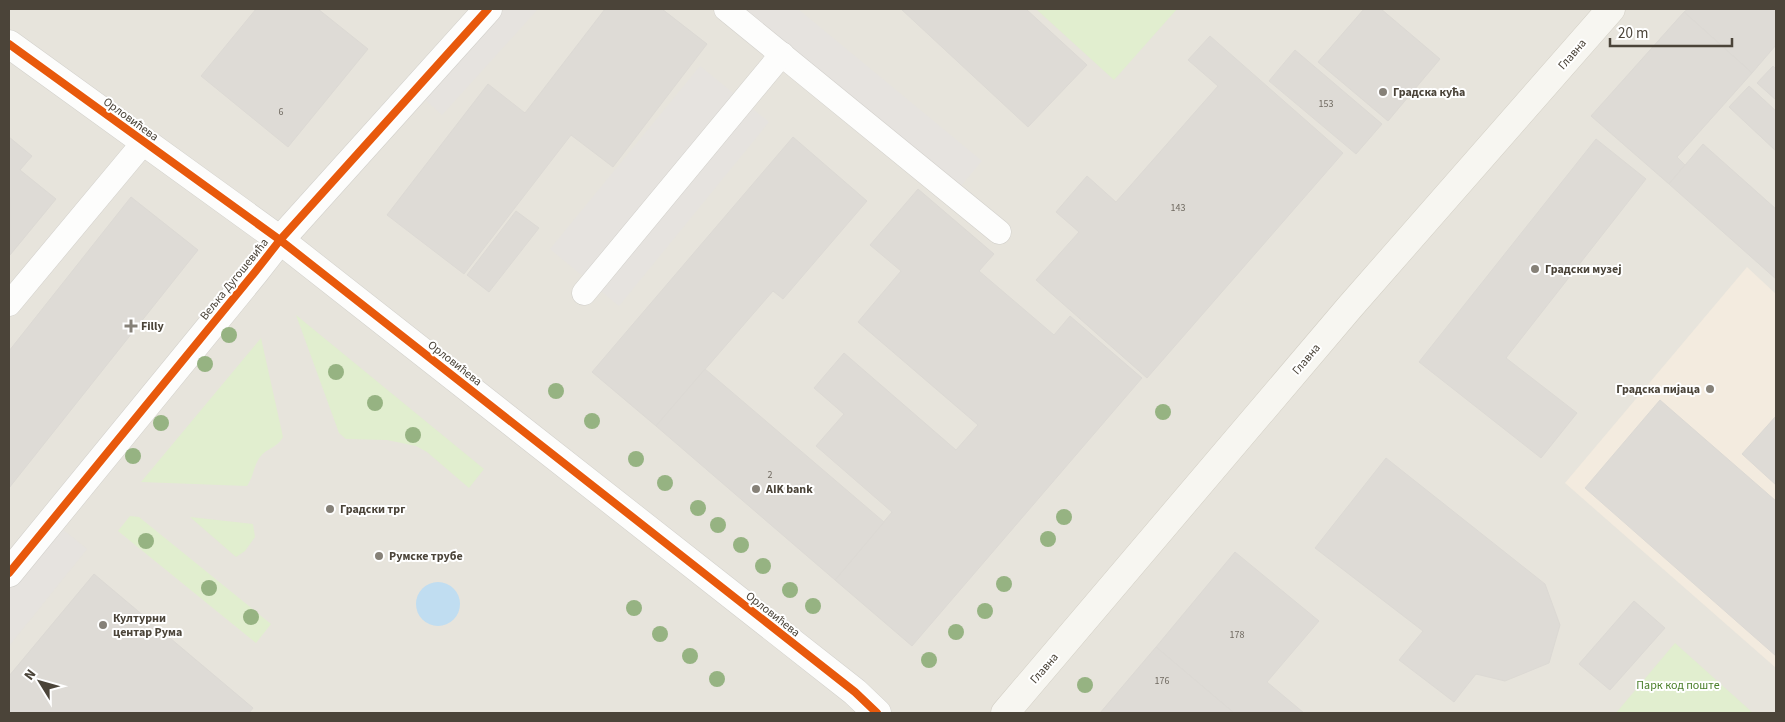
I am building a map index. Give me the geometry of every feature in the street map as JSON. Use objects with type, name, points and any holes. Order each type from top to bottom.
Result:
[{"type":"main road","name":"Главна","points":[[1005,713],[1349,308],[1611,9]]},
{"type":"street","name":"Вељка Дугошевића","points":[[9,573],[256,272],[280,240],[488,9]]},
{"type":"street","name":"Орловићева","points":[[9,44],[280,240],[855,692],[877,713]]},
{"type":"lane","points":[[726,9],[999,232]]},
{"type":"lane","points":[[584,293],[782,54]]},
{"type":"lane","points":[[10,299],[144,142]]},
{"type":"shaded area","points":[[9,9],[1776,9],[1776,713],[9,713]]},
{"type":"shaded area","points":[[501,9],[538,9],[442,115],[422,97]]},
{"type":"shaded area","points":[[743,9],[798,9],[982,161],[959,188]]},
{"type":"shaded area","points":[[700,66],[769,122],[619,306],[550,249]]},
{"type":"shaded area","name":"Градска пијаца","points":[[1747,267],[1776,294],[1776,668],[1565,483]]},
{"type":"shaded area","points":[[51,520],[87,549],[9,646],[9,573]]},
{"type":"green space","points":[[1036,9],[1177,9],[1114,80]]},
{"type":"green space","points":[[296,315],[484,469],[469,488],[427,452],[416,446],[387,440],[346,439],[339,433]]},
{"type":"green space","points":[[261,338],[283,437],[278,444],[260,457],[247,486],[141,482]]},
{"type":"green space","points":[[130,516],[139,517],[271,624],[256,643],[118,531]]},
{"type":"green space","points":[[190,517],[253,524],[255,537],[245,551],[236,557]]},
{"type":"green space","name":"Парк код поште","points":[[1675,643],[1753,713],[1616,713]]},
{"type":"water","points":[[442,582],[454,588],[459,595],[459,613],[454,620],[447,625],[434,626],[422,620],[417,613],[416,600],[422,588],[429,583]]},
{"type":"building","points":[[256,9],[318,9],[368,49],[288,147],[201,76]]},
{"type":"building","points":[[605,9],[662,9],[707,44],[613,167],[571,135],[464,274],[387,215],[488,84],[525,113]]},
{"type":"building","points":[[901,9],[1026,9],[1087,65],[1028,127]]},
{"type":"building","name":"Градска кућа","points":[[1364,9],[1381,9],[1440,59],[1388,121],[1318,62]]},
{"type":"building","points":[[1688,9],[1776,9],[1776,45],[1752,73],[1684,12]]},
{"type":"building","points":[[1684,12],[1752,73],[1677,157],[1685,165],[1669,184],[1591,116]]},
{"type":"building","points":[[1210,36],[1343,153],[1147,378],[1036,280],[1079,232],[1056,212],[1087,176],[1116,202],[1218,86],[1188,60]]},
{"type":"building","points":[[1295,50],[1382,124],[1356,154],[1269,81]]},
{"type":"building","points":[[1773,66],[1776,69],[1776,100],[1757,83]]},
{"type":"building","points":[[1749,86],[1776,111],[1776,151],[1729,107]]},
{"type":"building","points":[[9,137],[32,156],[20,170],[56,199],[10,255]]},
{"type":"building","points":[[793,137],[867,201],[783,299],[773,291],[656,426],[592,372]]},
{"type":"building","name":"Градски музеј","points":[[1596,139],[1646,179],[1506,358],[1577,413],[1541,458],[1419,362]]},
{"type":"building","points":[[1703,144],[1776,209],[1776,279],[1669,184]]},
{"type":"building","points":[[918,189],[994,254],[979,271],[1054,335],[1070,316],[1142,378],[912,646],[835,580],[892,512],[816,446],[844,414],[814,388],[844,353],[956,450],[978,425],[858,322],[901,271],[870,245]]},
{"type":"building","points":[[131,197],[198,250],[9,488],[9,351]]},
{"type":"building","points":[[516,211],[539,228],[489,292],[467,275]]},
{"type":"building","points":[[705,369],[884,522],[835,580],[656,426]]},
{"type":"building","points":[[1660,400],[1776,501],[1776,656],[1585,488]]},
{"type":"building","points":[[1776,416],[1776,485],[1742,454]]},
{"type":"building","points":[[1386,458],[1545,584],[1560,625],[1549,663],[1505,681],[1476,674],[1454,702],[1399,660],[1423,631],[1315,548]]},
{"type":"building","points":[[1235,552],[1319,621],[1267,682],[1304,713],[1234,713],[1156,647]]},
{"type":"building","name":"Културни центар Рума","points":[[94,574],[253,708],[249,713],[9,713],[9,676]]},
{"type":"building","points":[[1634,601],[1665,628],[1610,690],[1579,664]]},
{"type":"building","points":[[1156,647],[1234,713],[1100,713]]},
{"type":"cycle path","points":[[9,573],[280,240],[488,9]]},
{"type":"cycle path","points":[[9,44],[280,240],[855,692],[877,713]]},
{"type":"place","name":"Градска кућа","points":[[1383,92]]},
{"type":"place","name":"Градски музеј","points":[[1535,269]]},
{"type":"place","name":"Filly","points":[[131,326]]},
{"type":"place","name":"Градска пијаца","points":[[1710,389]]},
{"type":"place","name":"AIK bank","points":[[756,489]]},
{"type":"place","name":"Градски трг","points":[[330,509]]},
{"type":"place","name":"Румске трубе","points":[[379,556]]},
{"type":"place","name":"Културни центар Рума","points":[[103,625]]}]
